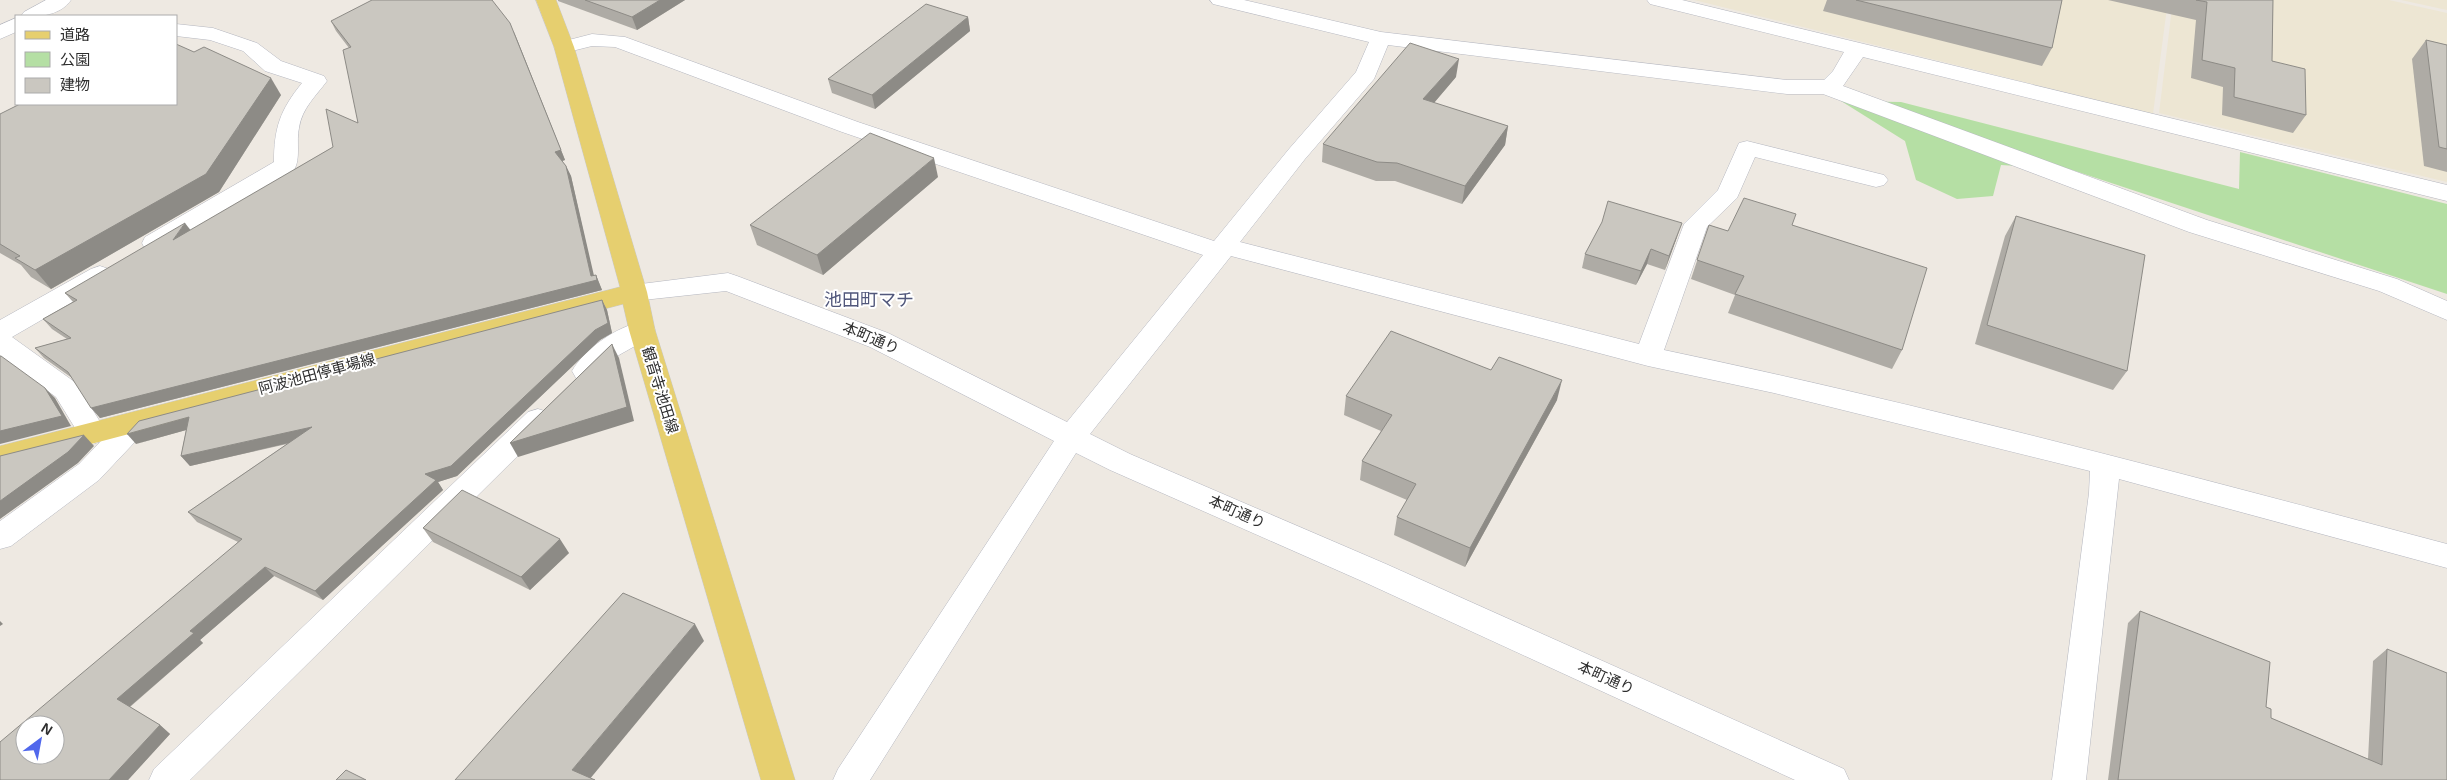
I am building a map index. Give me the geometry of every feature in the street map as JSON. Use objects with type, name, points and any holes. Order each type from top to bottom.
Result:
[{"type":"main road","name":"観音寺池田線","points":[[546,0],[564,47],[634,292],[642,330],[778,780]]},
{"type":"main road","name":"阿波池田停車場線","points":[[0,457],[634,292]]},
{"type":"street","points":[[33,15],[61,0]]},
{"type":"street","points":[[1220,0],[1306,22],[1381,38],[1787,87],[1828,88],[2198,226],[2388,285],[2447,311]]},
{"type":"street","points":[[1657,0],[2447,193]]},
{"type":"street","points":[[0,332],[286,165],[285,134],[290,115],[316,81],[274,66],[250,47],[213,34],[178,30]]},
{"type":"street","points":[[850,780],[1072,436],[1297,154],[1366,74],[1381,38]]},
{"type":"street","points":[[564,47],[592,40],[618,41],[860,130],[1222,249],[1648,356],[1774,383],[2105,464],[2447,556]]},
{"type":"street","points":[[1828,88],[1842,78],[1856,49]]},
{"type":"street","points":[[1648,356],[1696,224],[1729,193],[1747,148],[1876,180]]},
{"type":"street","name":"本町通り","points":[[634,292],[728,282],[879,340],[1072,436],[1120,462],[1375,573],[1832,780]]},
{"type":"street","points":[[166,780],[610,348],[642,330]]},
{"type":"street","points":[[0,342],[66,390],[93,432]]},
{"type":"street","points":[[0,537],[89,472],[138,421]]},
{"type":"street","points":[[2069,780],[2104,493],[2105,464]]},
{"type":"shaded area","points":[[1694,0],[2168,0],[2153,114]]},
{"type":"shaded area","points":[[2173,0],[2389,0],[2447,13],[2447,182],[2159,113]]},
{"type":"shaded area","points":[[2401,0],[2447,0],[2447,10]]},
{"type":"green space","points":[[1841,101],[1901,102],[2239,189],[2240,152],[2447,204],[2447,294],[2069,169],[2001,165],[1993,196],[1957,199],[1916,180],[1905,141]]},
{"type":"building","points":[[372,0],[492,0],[510,23],[561,150],[555,152],[566,166],[591,276],[596,275],[597,280],[91,408],[68,372],[35,348],[71,338],[43,319],[77,300],[65,293],[185,223],[173,240],[333,147],[326,109],[358,123],[343,50],[351,47],[331,21]]},
{"type":"building","points":[[585,0],[660,0],[632,17]]},
{"type":"building","points":[[1856,0],[2062,0],[2052,48]]},
{"type":"building","points":[[2196,0],[2273,0],[2272,61],[2305,69],[2306,115],[2234,97],[2235,68],[2202,60],[2207,2]]},
{"type":"building","points":[[926,4],[968,17],[872,95],[828,79]]},
{"type":"building","points":[[2426,40],[2447,45],[2447,149],[2439,147]]},
{"type":"building","points":[[1410,43],[1459,59],[1423,99],[1508,126],[1465,186],[1397,163],[1377,162],[1323,144]]},
{"type":"building","points":[[178,45],[194,52],[204,47],[271,78],[206,174],[35,270],[15,258],[20,256],[0,244],[0,114],[18,105],[178,105]]},
{"type":"building","points":[[870,133],[934,158],[817,255],[750,225]]},
{"type":"building","points":[[1744,198],[1796,214],[1792,225],[1927,268],[1902,350],[1735,294],[1744,276],[1697,260],[1709,225],[1728,231]]},
{"type":"building","points":[[1608,201],[1682,223],[1669,256],[1651,249],[1641,271],[1585,254],[1602,222]]},
{"type":"building","points":[[2016,216],[2145,255],[2127,371],[1987,325]]},
{"type":"building","points":[[602,300],[608,323],[595,330],[451,466],[425,474],[436,480],[315,591],[265,567],[190,631],[194,633],[117,699],[160,725],[109,780],[0,780],[0,742],[15,729],[15,765],[65,765],[65,715],[32,715],[242,539],[188,512],[312,427],[181,456],[189,417],[127,434],[139,421]]},
{"type":"building","points":[[1391,331],[1491,370],[1499,357],[1562,380],[1470,548],[1397,517],[1416,484],[1362,461],[1392,415],[1346,396]]},
{"type":"building","points":[[612,344],[627,407],[510,443]]},
{"type":"building","points":[[0,356],[45,388],[62,416],[0,431]]},
{"type":"building","points":[[84,435],[68,452],[0,501],[0,456]]},
{"type":"building","points":[[462,490],[560,539],[521,577],[423,528]]},
{"type":"building","points":[[623,593],[695,624],[572,770],[595,780],[455,780]]},
{"type":"building","points":[[2140,611],[2270,662],[2266,707],[2271,709],[2271,718],[2382,765],[2387,649],[2447,673],[2447,780],[2118,780]]},
{"type":"building","points":[[346,770],[366,780],[336,780]]},
{"type":"district","name":"池田町マチ","points":[[869,300]]}]
